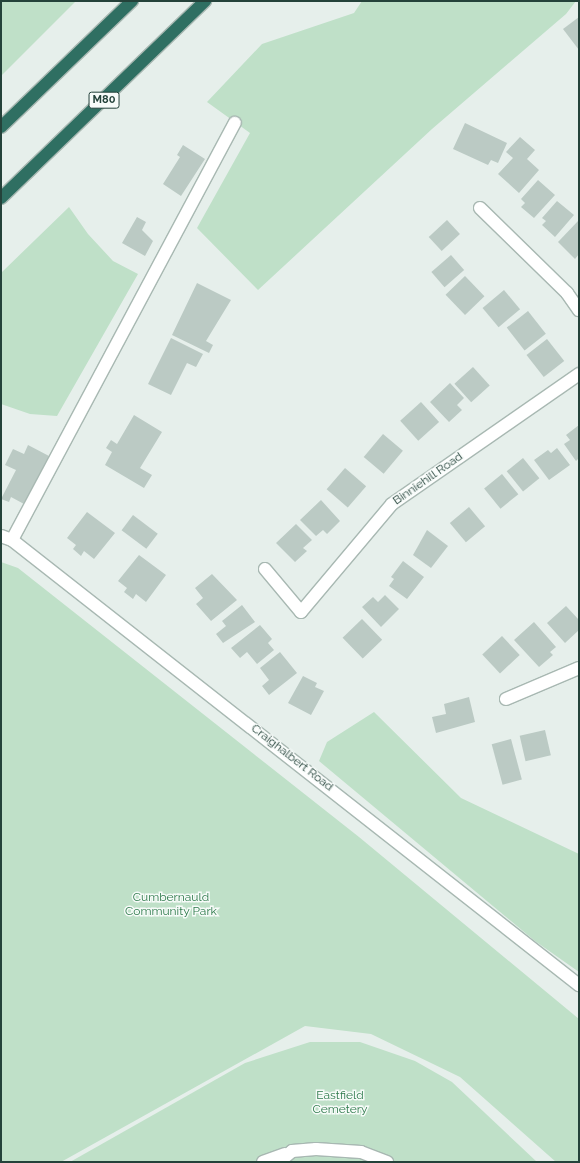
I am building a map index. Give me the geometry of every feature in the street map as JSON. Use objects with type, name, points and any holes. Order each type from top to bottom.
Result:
[{"type":"highway","points":[[1,127],[132,1]]},
{"type":"highway","name":"M80","points":[[1,198],[205,1]]},
{"type":"street","points":[[6,538],[235,123]]},
{"type":"street","points":[[480,208],[567,293],[579,310]]},
{"type":"street","name":"Binniehill Road","points":[[265,569],[301,612],[392,504],[579,374]]},
{"type":"street","name":"Craighalbert Road","points":[[6,538],[579,985]]},
{"type":"street","points":[[506,699],[579,668]]},
{"type":"street","points":[[263,1162],[292,1151],[316,1148],[361,1152],[387,1162]]},
{"type":"street","points":[[279,1162],[292,1151]]},
{"type":"green space","points":[[1,1],[76,1],[1,76]]},
{"type":"green space","points":[[362,1],[576,1],[566,14],[432,129],[258,290],[197,228],[250,133],[207,102],[262,44],[354,13]]},
{"type":"green space","points":[[69,207],[88,234],[113,261],[138,274],[57,416],[30,414],[1,404],[1,273]]},
{"type":"green space","name":"Cumbernauld Community Park","points":[[1,562],[18,568],[359,837],[579,1019],[579,1162],[556,1162],[460,1077],[371,1034],[305,1026],[61,1162],[1,1162]]},
{"type":"green space","points":[[374,712],[461,798],[579,854],[579,972],[535,941],[319,761],[327,742]]},
{"type":"green space","name":"Eastfield Cemetery","points":[[310,1042],[360,1042],[415,1061],[452,1082],[537,1162],[70,1162],[245,1063]]},
{"type":"building","points":[[579,17],[579,50],[563,29]]},
{"type":"building","points":[[465,123],[507,143],[498,163],[491,160],[488,165],[453,149]]},
{"type":"building","points":[[520,137],[535,150],[527,159],[539,170],[519,193],[498,174],[513,158],[506,152]]},
{"type":"building","points":[[183,145],[205,159],[181,196],[163,184],[180,157],[177,155]]},
{"type":"building","points":[[538,180],[555,195],[534,218],[521,207],[525,203],[521,199]]},
{"type":"building","points":[[557,201],[574,215],[555,237],[542,225],[546,221],[542,218]]},
{"type":"building","points":[[137,217],[146,222],[142,230],[153,241],[145,256],[122,243]]},
{"type":"building","points":[[447,220],[460,234],[442,251],[429,237]]},
{"type":"building","points":[[579,220],[579,254],[575,259],[558,242]]},
{"type":"building","points":[[451,255],[464,270],[444,287],[431,272]]},
{"type":"building","points":[[465,276],[484,296],[465,315],[446,295]]},
{"type":"building","points":[[197,283],[231,300],[206,341],[213,345],[209,353],[172,335]]},
{"type":"building","points":[[504,290],[520,309],[499,327],[483,308]]},
{"type":"building","points":[[528,311],[546,334],[525,350],[507,328]]},
{"type":"building","points":[[171,338],[203,354],[196,367],[187,363],[171,395],[148,384]]},
{"type":"building","points":[[547,339],[564,361],[544,377],[527,355]]},
{"type":"building","points":[[473,367],[490,386],[471,402],[454,384]]},
{"type":"building","points":[[450,383],[464,398],[457,405],[462,410],[449,422],[430,402]]},
{"type":"building","points":[[421,402],[439,422],[418,441],[400,421]]},
{"type":"building","points":[[134,415],[162,432],[140,468],[152,475],[144,488],[105,465],[112,452],[106,448],[111,440],[117,444]]},
{"type":"building","points":[[579,425],[579,458],[576,461],[564,444],[570,440],[566,435]]},
{"type":"building","points":[[383,434],[403,451],[384,474],[364,457]]},
{"type":"building","points":[[28,445],[49,456],[24,504],[11,497],[9,502],[1,499],[16,470],[5,465],[13,449],[24,454]]},
{"type":"building","points":[[557,448],[570,465],[549,480],[534,460],[548,450],[551,453]]},
{"type":"building","points":[[523,458],[539,478],[523,491],[507,471]]},
{"type":"building","points":[[345,468],[366,486],[348,508],[327,489]]},
{"type":"building","points":[[502,474],[518,494],[500,509],[484,488]]},
{"type":"building","points":[[321,500],[340,521],[327,534],[323,530],[316,536],[300,520]]},
{"type":"building","points":[[469,507],[485,526],[466,542],[450,523]]},
{"type":"building","points":[[87,512],[115,533],[94,559],[84,551],[81,556],[73,549],[76,545],[67,538]]},
{"type":"building","points":[[133,515],[158,534],[146,549],[122,530]]},
{"type":"building","points":[[296,524],[312,540],[303,548],[307,551],[295,562],[276,543]]},
{"type":"building","points":[[427,530],[448,546],[431,568],[413,555]]},
{"type":"building","points":[[139,555],[166,575],[146,602],[136,594],[133,599],[124,592],[127,588],[118,581]]},
{"type":"building","points":[[403,561],[424,577],[407,599],[389,586],[394,579],[391,577]]},
{"type":"building","points":[[212,574],[237,600],[211,621],[196,604],[203,598],[195,588]]},
{"type":"building","points":[[385,595],[399,609],[381,627],[362,607],[373,597],[378,602]]},
{"type":"building","points":[[242,605],[255,622],[223,643],[216,634],[226,626],[222,621]]},
{"type":"building","points":[[566,606],[579,620],[579,630],[565,643],[547,623]]},
{"type":"building","points":[[362,619],[382,640],[363,659],[343,638]]},
{"type":"building","points":[[534,622],[556,647],[550,652],[553,655],[539,667],[514,640]]},
{"type":"building","points":[[260,625],[272,639],[268,643],[274,650],[257,664],[247,652],[240,658],[231,648]]},
{"type":"building","points":[[502,636],[520,655],[500,673],[482,654]]},
{"type":"building","points":[[280,652],[297,673],[269,695],[262,686],[269,680],[260,668]]},
{"type":"building","points":[[303,676],[317,683],[315,687],[324,691],[311,715],[288,703]]},
{"type":"building","points":[[469,697],[475,722],[436,733],[432,717],[446,714],[444,704]]},
{"type":"building","points":[[545,730],[551,755],[526,761],[520,736]]},
{"type":"building","points":[[511,739],[522,780],[503,785],[492,744]]}]
